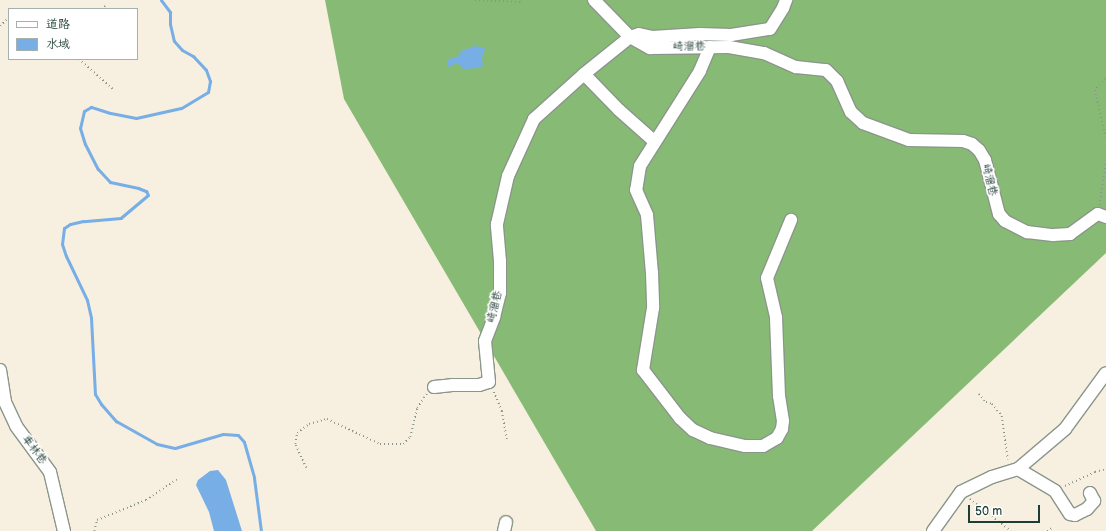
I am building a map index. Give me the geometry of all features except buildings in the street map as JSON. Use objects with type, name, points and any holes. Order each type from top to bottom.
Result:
[{"type":"street","points":[[594,0],[630,37],[639,34],[652,37],[700,34],[732,35],[755,33],[770,29],[783,8],[786,0]]},
{"type":"street","name":"崎溜巷","points":[[489,382],[485,341],[494,317],[500,293],[500,261],[496,224],[508,176],[534,119],[584,74],[630,37],[650,48],[729,47],[764,53],[796,67],[826,70],[837,81],[852,112],[863,123],[909,140],[963,141],[972,144],[979,150],[985,160],[999,214],[1005,221],[1027,232],[1053,235],[1070,234],[1102,216]]},
{"type":"street","points":[[710,47],[700,71],[654,141],[640,166],[636,190],[647,215],[654,308],[643,370],[680,418],[693,430],[710,438],[745,446],[763,446],[777,438],[782,430],[783,421],[779,396],[776,317],[767,278],[791,220]]},
{"type":"street","points":[[584,74],[619,110],[654,141]]},
{"type":"street","name":"車林巷","points":[[0,370],[5,402],[16,426],[50,472],[64,531]]},
{"type":"street","points":[[933,531],[961,492],[992,477],[1013,471],[1065,429],[1106,373]]},
{"type":"street","points":[[434,387],[489,382]]},
{"type":"street","points":[[1013,471],[1055,491],[1070,514],[1075,516],[1094,502],[1090,493]]},
{"type":"path","points":[[475,0],[520,2],[522,0]]},
{"type":"path","points":[[0,26],[8,18]]},
{"type":"path","points":[[80,60],[113,89]]},
{"type":"path","points":[[1106,79],[1095,90],[1106,138]]},
{"type":"path","points":[[1102,216],[1106,161]]},
{"type":"path","points":[[489,382],[502,411],[507,440]]},
{"type":"path","points":[[306,468],[295,444],[297,433],[309,424],[326,419],[380,444],[403,444],[410,437],[417,408],[425,395],[434,387]]},
{"type":"path","points":[[979,394],[986,402],[992,404],[1002,416],[1013,471]]},
{"type":"path","points":[[1055,491],[1095,472],[1106,469]]},
{"type":"path","points":[[94,531],[97,520],[146,500],[177,479]]},
{"type":"path","points":[[961,492],[1011,531]]},
{"type":"path","points":[[1047,531],[1052,528]]},
{"type":"green space","points":[[325,0],[1106,0],[1106,253],[812,531],[596,531],[344,99]]},
{"type":"water","points":[[475,46],[485,48],[482,58],[483,65],[479,68],[463,69],[458,63],[448,67],[447,60],[459,56],[461,51]]},
{"type":"water","points":[[218,470],[226,480],[242,531],[214,531],[209,512],[196,485],[198,480],[210,471]]},
{"type":"waterway","points":[[161,0],[170,12],[170,24],[174,41],[182,50],[193,56],[206,70],[210,81],[208,92],[181,108],[136,118],[110,113],[91,107],[84,111],[80,128],[85,144],[98,169],[110,182],[138,188],[146,191],[148,195],[121,218],[83,221],[70,224],[64,228],[62,244],[66,256],[87,300],[91,318],[95,394],[101,404],[116,421],[157,444],[175,448],[223,434],[238,435],[244,442],[254,478],[261,531]]}]
